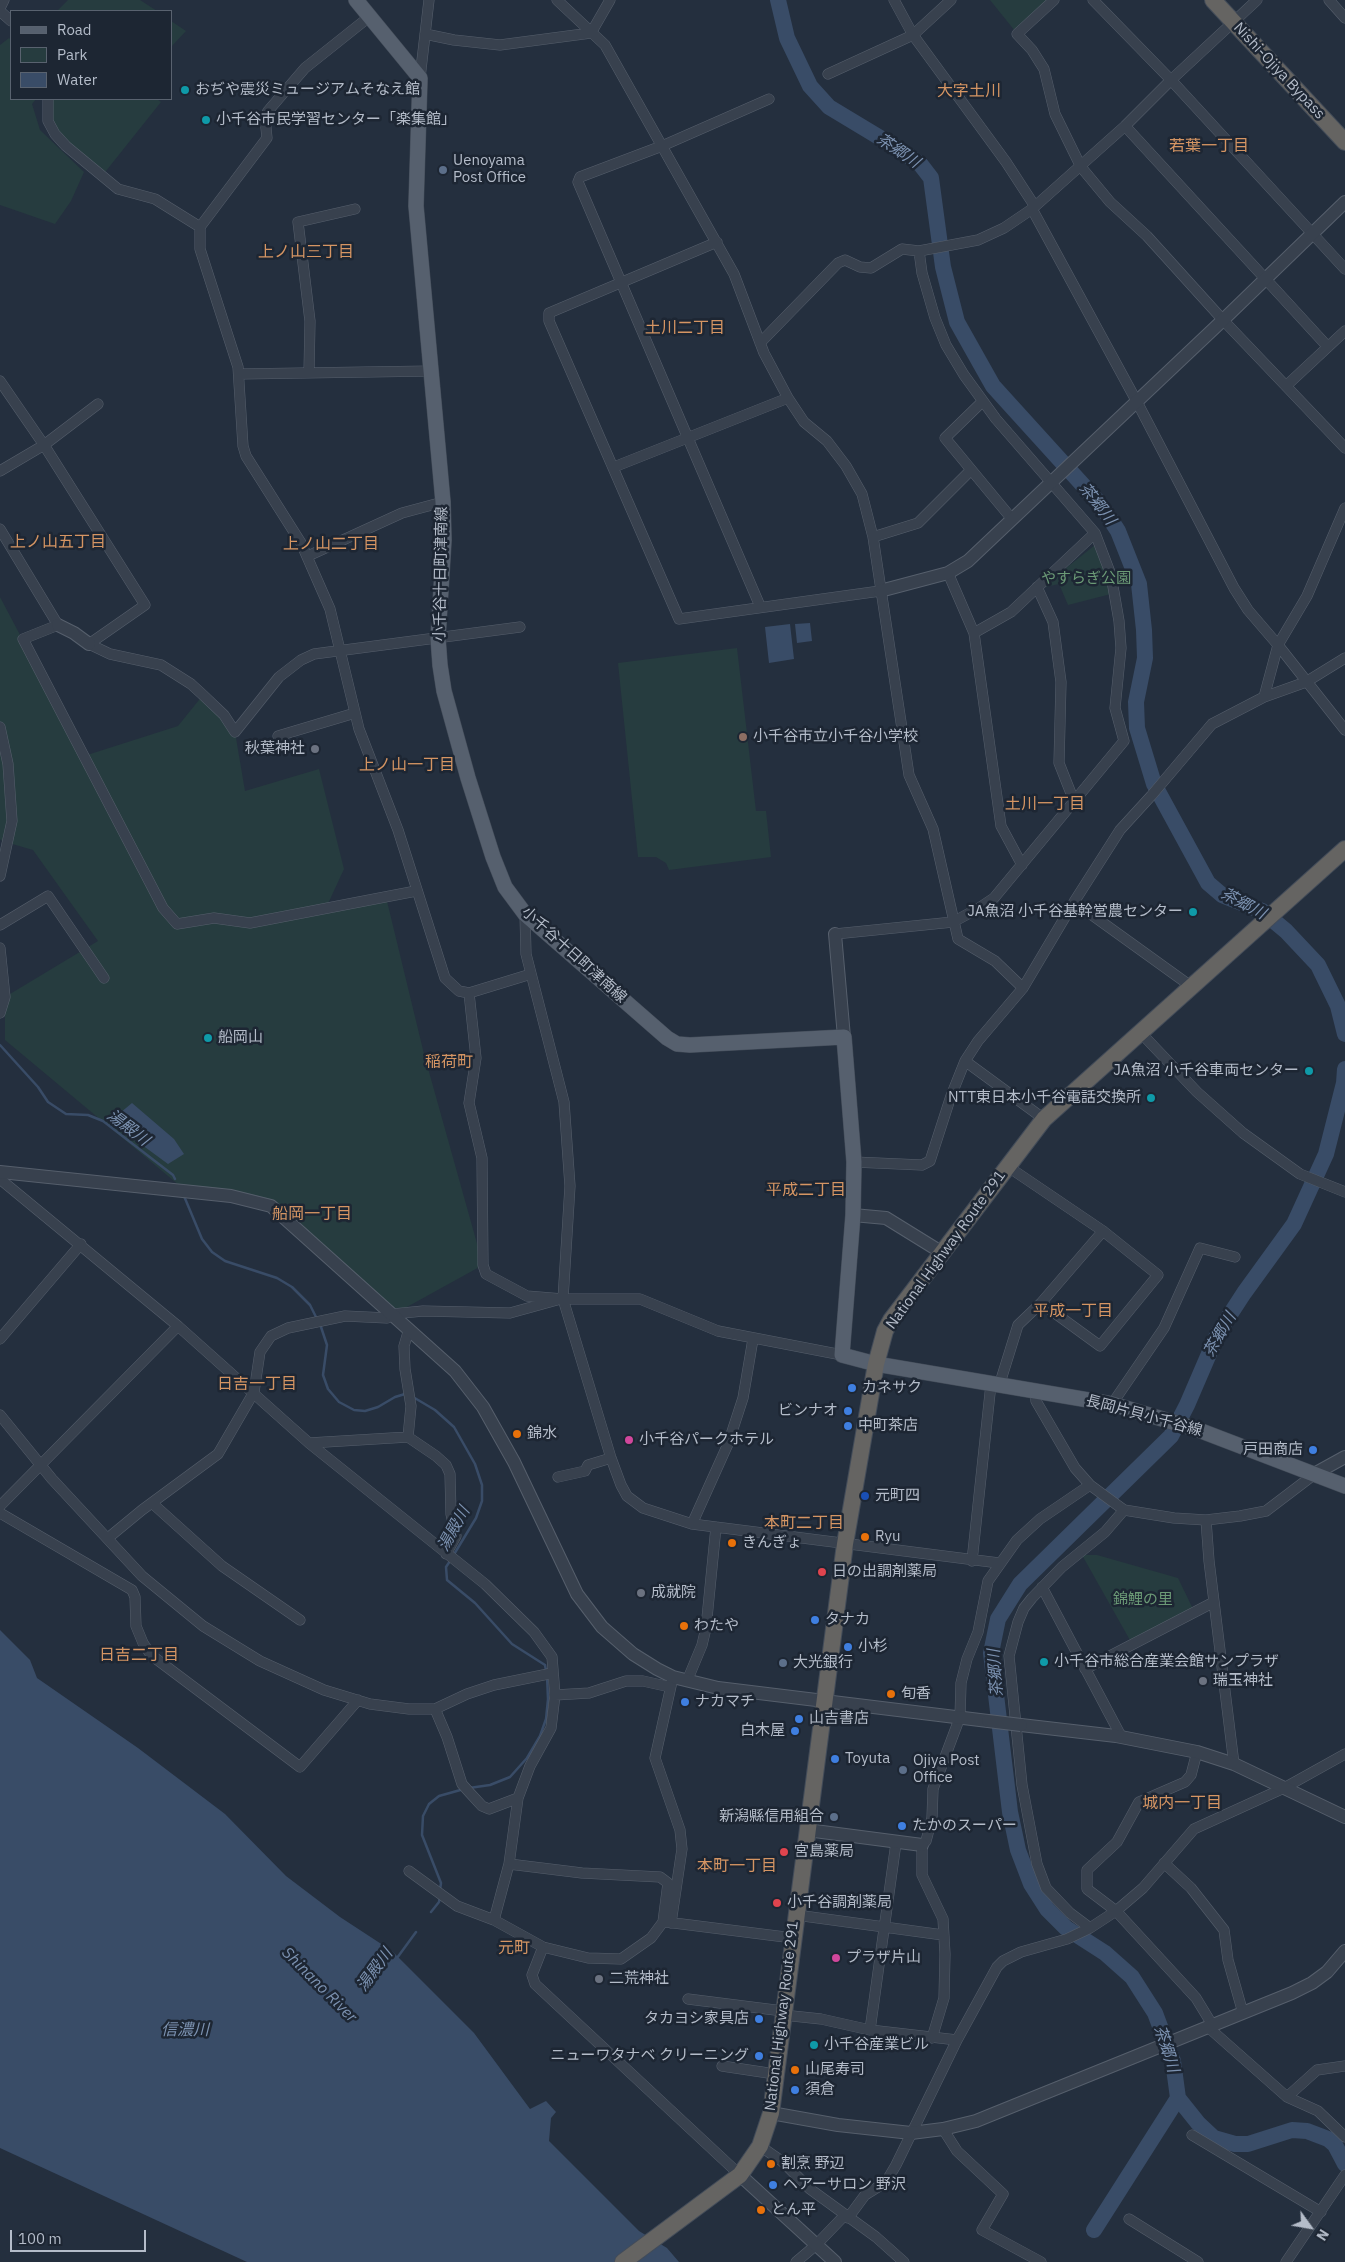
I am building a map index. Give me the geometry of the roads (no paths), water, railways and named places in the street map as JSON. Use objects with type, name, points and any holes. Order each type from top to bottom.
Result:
[{"type":"highway","name":"Nishi-Ojiya Bypass","points":[[1213,0],[1345,142]]},
{"type":"highway","name":"National Highway Route 291","points":[[623,2262],[740,2175],[760,2146],[771,2112],[845,1544],[876,1364],[885,1330],[890,1320],[1044,1120],[1345,849]]},
{"type":"main road","points":[[356,0],[420,78]]},
{"type":"main road","name":"小千谷十日町津南線","points":[[420,78],[416,206],[444,540],[438,638],[444,691],[493,857],[505,887],[526,914],[667,1038],[678,1044],[690,1045],[844,1037]]},
{"type":"main road","points":[[844,1037],[854,1162],[853,1215],[842,1355],[876,1364]]},
{"type":"main road","name":"長岡片貝小千谷線","points":[[876,1364],[1112,1404],[1196,1430],[1316,1473],[1345,1486]]},
{"type":"street","points":[[4,0],[0,9],[10,19]]},
{"type":"street","points":[[420,78],[428,0]]},
{"type":"street","points":[[557,0],[605,45],[734,274],[760,343],[788,398],[804,422],[827,441],[846,466],[862,494],[873,537],[910,775],[932,829],[958,939],[995,961],[1023,988]]},
{"type":"street","points":[[591,33],[610,0]]},
{"type":"street","points":[[894,0],[913,35],[1033,207],[1234,588],[1248,610],[1345,730]]},
{"type":"street","points":[[828,74],[913,35],[951,0]]},
{"type":"street","points":[[1054,0],[1017,34],[1032,50],[1044,69],[1055,114],[1081,167],[1110,202],[1147,236],[1223,320],[1345,448]]},
{"type":"street","points":[[1093,0],[1171,80],[1345,269]]},
{"type":"street","points":[[760,343],[838,263],[844,260],[871,268],[902,249],[920,251],[978,240],[1004,228],[1033,207],[1081,167],[1257,0]]},
{"type":"street","points":[[1329,0],[1345,18]]},
{"type":"street","points":[[369,17],[305,68],[268,111],[265,118],[267,138],[200,227],[200,249],[239,374],[243,446],[246,456],[308,556],[330,608],[359,729],[398,830],[445,978],[460,991],[469,993],[531,974]]},
{"type":"street","points":[[425,34],[454,40],[500,45],[591,33]]},
{"type":"street","points":[[760,606],[578,182],[580,177],[662,146],[769,99]]},
{"type":"street","points":[[48,100],[48,121],[55,134],[66,146],[118,189],[155,199],[200,227]]},
{"type":"street","points":[[1125,126],[1328,347]]},
{"type":"street","points":[[717,242],[549,314],[549,321],[679,619],[760,606],[880,591],[948,573],[968,561],[1076,461],[1313,235],[1345,202]]},
{"type":"street","points":[[309,372],[310,322],[298,222],[355,208]]},
{"type":"street","points":[[844,1037],[835,934],[953,922],[994,898],[1124,742],[1115,708],[1121,648],[1119,621],[1111,575],[1095,532],[996,419],[964,375],[946,345],[935,318],[922,273],[920,251]]},
{"type":"street","points":[[1286,386],[1345,331]]},
{"type":"street","points":[[239,374],[431,372]]},
{"type":"street","points":[[0,380],[44,445],[144,605],[88,644]]},
{"type":"street","points":[[614,467],[688,436],[788,398]]},
{"type":"street","points":[[983,401],[945,438],[970,471],[1012,519]]},
{"type":"street","points":[[0,471],[44,445],[98,404]]},
{"type":"street","points":[[873,537],[918,523],[970,471]]},
{"type":"street","points":[[308,556],[402,513],[442,502]]},
{"type":"street","points":[[1264,697],[1278,645],[1307,596],[1345,508]]},
{"type":"street","points":[[0,529],[58,625],[74,633],[88,644],[110,654],[161,665],[203,694],[224,715],[235,732],[279,677],[301,660],[314,654],[520,626]]},
{"type":"street","points":[[974,633],[1011,612],[1095,532]]},
{"type":"street","points":[[948,573],[974,633],[1001,826],[1022,865]]},
{"type":"street","points":[[1037,587],[1053,622],[1061,682],[1059,763],[1074,802]]},
{"type":"street","points":[[58,625],[23,639],[163,908],[177,924],[214,918],[250,923],[416,891]]},
{"type":"street","points":[[854,1162],[922,1165],[930,1161],[951,1096],[965,1061],[978,1041],[1023,988],[1074,902],[1120,830],[1212,724],[1264,697],[1306,682],[1345,658]]},
{"type":"street","points":[[278,736],[355,713]]},
{"type":"street","points":[[0,727],[8,764],[12,821],[0,876]]},
{"type":"street","points":[[0,925],[48,896],[104,978]]},
{"type":"street","points":[[1074,902],[1192,987]]},
{"type":"street","points":[[526,914],[526,954],[564,1102],[570,1186],[563,1299],[611,1458],[624,1490],[642,1508],[692,1524],[999,1563]]},
{"type":"street","points":[[0,948],[5,997],[0,1013]]},
{"type":"street","points":[[469,993],[476,1058],[468,1103],[482,1158],[483,1265],[486,1274],[526,1296],[563,1299],[640,1299],[718,1331],[842,1355]]},
{"type":"street","points":[[1141,1033],[1197,1092],[1243,1133],[1300,1174],[1340,1191]]},
{"type":"street","points":[[965,1061],[1044,1120]]},
{"type":"street","points":[[1007,1166],[1104,1231],[1158,1275],[1100,1346],[1041,1303]]},
{"type":"street","points":[[0,1172],[231,1196],[271,1206],[455,1371],[482,1407],[514,1462],[577,1594],[602,1627],[633,1654],[671,1682]]},
{"type":"street","points":[[0,1178],[178,1326],[309,1443],[507,1604],[534,1632],[552,1657],[549,1674],[555,1695],[551,1728],[530,1766],[518,1798],[509,1864],[494,1920]]},
{"type":"street","points":[[853,1215],[886,1218],[941,1252]]},
{"type":"street","points":[[972,1561],[995,1385],[1018,1325],[1041,1303],[1104,1231]]},
{"type":"street","points":[[0,1339],[81,1244]]},
{"type":"street","points":[[1112,1404],[1164,1328],[1200,1248],[1235,1257]]},
{"type":"street","points":[[108,1538],[218,1454],[254,1392],[260,1352],[271,1336],[288,1328],[345,1316],[387,1318],[392,1314],[423,1311],[510,1313],[563,1299]]},
{"type":"street","points":[[0,1506],[178,1326]]},
{"type":"street","points":[[408,1329],[404,1346],[410,1400],[408,1437]]},
{"type":"street","points":[[692,1524],[728,1444],[743,1398],[753,1339]]},
{"type":"street","points":[[1035,1390],[1036,1401],[1075,1468],[1090,1485],[1122,1509],[1174,1518],[1206,1520],[1240,1516],[1266,1510],[1316,1473],[1345,1457]]},
{"type":"street","points":[[0,1415],[41,1465],[142,1576],[203,1626],[260,1661],[324,1690],[358,1700],[395,1707],[435,1709],[467,1694],[494,1685],[549,1674]]},
{"type":"street","points":[[309,1443],[408,1437],[436,1456],[446,1465],[450,1474],[451,1514],[456,1536],[449,1556]]},
{"type":"street","points":[[558,1477],[585,1471],[588,1465],[611,1458]]},
{"type":"street","points":[[932,2038],[944,1998],[946,1979],[943,1918],[922,1875],[922,1846],[926,1841],[932,1818],[933,1789],[960,1717],[961,1683],[967,1659],[978,1632],[988,1581],[1017,1540],[1040,1519],[1090,1485]]},
{"type":"street","points":[[152,1503],[222,1566],[300,1620]]},
{"type":"street","points":[[1087,1929],[1046,1888],[1033,1851],[1022,1785],[1010,1656],[1012,1639],[1024,1608],[1062,1568],[1105,1532],[1122,1509]]},
{"type":"street","points":[[0,1513],[132,1590],[135,1597],[136,1626],[143,1644],[151,1655],[300,1767],[358,1700]]},
{"type":"street","points":[[1206,1520],[1234,1764]]},
{"type":"street","points":[[687,1681],[702,1646],[706,1628],[716,1527]]},
{"type":"street","points":[[132,1590],[142,1576]]},
{"type":"street","points":[[1042,1587],[1120,1736]]},
{"type":"street","points":[[1085,1669],[1214,1602]]},
{"type":"street","points":[[555,1695],[589,1693],[626,1681],[687,1681],[718,1688],[1120,1736],[1197,1752],[1234,1764],[1345,1818]]},
{"type":"street","points":[[409,1872],[457,1906],[494,1920],[542,1947],[567,1951],[588,1958],[621,1959],[651,1938],[667,1922],[682,1849],[680,1830],[655,1758],[671,1682]]},
{"type":"street","points":[[435,1709],[447,1737],[462,1784],[470,1794],[482,1806],[489,1809],[518,1798]]},
{"type":"street","points":[[1197,1752],[1191,1775],[1185,1782],[1139,1802],[1117,1842],[1087,1870],[1087,1889],[1116,1911],[1196,1998],[1211,2027],[1286,2096],[1318,2111],[1345,2137]]},
{"type":"street","points":[[796,2262],[846,2217],[865,2195],[886,2182],[896,2166],[910,2133],[957,2040],[997,1967],[1003,1961],[1021,1952],[1066,1939],[1087,1929],[1116,1911],[1143,1888],[1194,1829],[1284,1788],[1345,1754]]},
{"type":"street","points":[[807,1830],[922,1846]]},
{"type":"street","points":[[870,2030],[896,1842]]},
{"type":"street","points":[[1164,1863],[1191,1888],[1224,1930],[1228,1960],[1243,2013]]},
{"type":"street","points":[[509,1864],[582,1873],[660,1877],[668,1883],[667,1922]]},
{"type":"street","points":[[796,1915],[943,1935]]},
{"type":"street","points":[[667,1922],[793,1938]]},
{"type":"street","points":[[542,1947],[532,1975],[535,1984],[835,2262]]},
{"type":"street","points":[[771,2112],[838,2125],[910,2133],[943,2129],[976,2121],[1211,2027],[1312,1983],[1327,1972],[1345,1951]]},
{"type":"street","points":[[688,1999],[821,2019],[870,2030],[957,2040]]},
{"type":"street","points":[[722,2066],[775,2074]]},
{"type":"street","points":[[1286,2096],[1318,2070],[1345,2066]]},
{"type":"street","points":[[943,2129],[957,2151],[1003,2194],[982,2230],[1041,2262]]},
{"type":"street","points":[[1192,2135],[1321,2212]]},
{"type":"street","points":[[760,2146],[783,2162],[810,2189],[876,2237],[904,2262]]},
{"type":"street","points":[[1286,2262],[1345,2175]]},
{"type":"street","points":[[1129,2219],[1198,2262]]},
{"type":"water","points":[[810,623],[812,641],[797,643],[795,624]]},
{"type":"water","points":[[790,624],[794,659],[769,663],[765,627]]},
{"type":"water","points":[[132,1103],[174,1139],[184,1154],[168,1164],[119,1128],[120,1113]]},
{"type":"water","name":"信濃川","points":[[0,1630],[30,1660],[37,1678],[138,1748],[225,1814],[286,1876],[340,1917],[392,1951],[474,2033],[530,2109],[546,2101],[556,2112],[551,2118],[549,2141],[639,2231],[667,2248],[679,2262],[247,2262],[0,2148]]},
{"type":"waterway","name":"茶郷川","points":[[778,0],[787,38],[810,86],[829,107],[902,151],[921,165],[931,178],[943,267],[957,322],[993,386],[1101,505],[1118,531],[1139,584],[1145,658],[1136,702],[1137,728],[1154,784],[1208,883],[1222,895],[1262,911],[1286,931],[1318,965],[1338,1006],[1345,1034]]},
{"type":"waterway","name":"湯殿川","points":[[0,1045],[38,1087],[48,1102],[66,1114],[88,1115],[103,1121],[173,1175],[175,1179]]},
{"type":"waterway","name":"茶郷川","points":[[1345,1069],[1344,1083],[1326,1154],[1294,1224],[1244,1293],[1218,1333],[1187,1405],[1171,1436],[1020,1584],[998,1619],[991,1653],[1010,1812],[1018,1850],[1031,1884],[1047,1909],[1066,1928],[1105,1953],[1132,1977],[1155,2013],[1173,2061],[1178,2098],[1198,2123],[1214,2138],[1235,2144],[1248,2144],[1292,2130],[1307,2131],[1328,2139],[1335,2145],[1345,2164]]},
{"type":"waterway","name":"湯殿川","points":[[184,1196],[202,1239],[212,1252],[225,1261],[277,1278],[292,1287],[310,1305],[317,1319]]},
{"type":"waterway","name":"湯殿川","points":[[320,1324],[327,1345],[323,1375],[328,1389],[339,1402],[354,1410],[365,1411],[405,1394]]},
{"type":"waterway","name":"湯殿川","points":[[413,1397],[435,1410],[454,1427],[475,1464],[482,1485],[482,1501],[476,1518],[453,1556]]},
{"type":"waterway","name":"湯殿川","points":[[450,1561],[446,1567],[447,1580],[475,1603],[512,1644],[545,1665],[546,1671]]},
{"type":"waterway","name":"湯殿川","points":[[469,1788],[490,1785],[510,1777],[527,1758],[540,1736],[546,1719],[548,1699],[547,1676]]},
{"type":"waterway","name":"湯殿川","points":[[440,1890],[441,1883],[422,1835],[423,1816],[429,1804],[439,1796],[464,1789]]},
{"type":"waterway","name":"湯殿川","points":[[431,1912],[439,1902],[440,1896]]},
{"type":"waterway","name":"湯殿川","points":[[397,1958],[416,1932]]},
{"type":"waterway","points":[[1094,2230],[1178,2098]]},
{"type":"place","name":"おぢや震災ミュージアムそなえ館","points":[[185,90]]},
{"type":"place","name":"小千谷市民学習センター「楽集館」","points":[[206,120]]},
{"type":"place","name":"Uenoyama Post Office","points":[[443,170]]},
{"type":"place","name":"小千谷市立小千谷小学校","points":[[743,737]]},
{"type":"place","name":"秋葉神社","points":[[315,749]]},
{"type":"place","name":"JA魚沼 小千谷基幹営農センター","points":[[1193,912]]},
{"type":"place","name":"船岡山","points":[[208,1038]]},
{"type":"place","name":"JA魚沼 小千谷車両センター","points":[[1309,1071]]},
{"type":"place","name":"NTT東日本小千谷電話交換所","points":[[1151,1098]]},
{"type":"place","name":"カネサク","points":[[852,1388]]},
{"type":"place","name":"ビンナオ","points":[[848,1411]]},
{"type":"place","name":"中町茶店","points":[[848,1426]]},
{"type":"place","name":"錦水","points":[[517,1434]]},
{"type":"place","name":"小千谷パークホテル","points":[[629,1440]]},
{"type":"place","name":"戸田商店","points":[[1313,1450]]},
{"type":"place","name":"元町四","points":[[865,1496]]},
{"type":"place","name":"Ryu","points":[[865,1537]]},
{"type":"place","name":"きんぎょ","points":[[732,1543]]},
{"type":"place","name":"日の出調剤薬局","points":[[822,1572]]},
{"type":"place","name":"成就院","points":[[641,1593]]},
{"type":"place","name":"タナカ","points":[[815,1620]]},
{"type":"place","name":"わたや","points":[[684,1626]]},
{"type":"place","name":"小杉","points":[[848,1647]]},
{"type":"place","name":"小千谷市総合産業会館サンプラザ","points":[[1044,1662]]},
{"type":"place","name":"大光銀行","points":[[783,1663]]},
{"type":"place","name":"瑞玉神社","points":[[1203,1681]]},
{"type":"place","name":"旬香","points":[[891,1694]]},
{"type":"place","name":"ナカマチ","points":[[685,1702]]},
{"type":"place","name":"山吉書店","points":[[799,1719]]},
{"type":"place","name":"白木屋","points":[[795,1731]]},
{"type":"place","name":"Toyuta","points":[[835,1759]]},
{"type":"place","name":"Ojiya Post Office","points":[[903,1770]]},
{"type":"place","name":"新潟縣信用組合","points":[[834,1817]]},
{"type":"place","name":"たかのスーパー","points":[[902,1826]]},
{"type":"place","name":"宮島薬局","points":[[784,1852]]},
{"type":"place","name":"小千谷調剤薬局","points":[[777,1903]]},
{"type":"place","name":"プラザ片山","points":[[836,1958]]},
{"type":"place","name":"二荒神社","points":[[599,1979]]},
{"type":"place","name":"タカヨシ家具店","points":[[759,2019]]},
{"type":"place","name":"小千谷産業ビル","points":[[814,2045]]},
{"type":"place","name":"ニューワタナベ クリーニング","points":[[759,2056]]},
{"type":"place","name":"山尾寿司","points":[[795,2070]]},
{"type":"place","name":"須倉","points":[[795,2090]]},
{"type":"place","name":"割烹 野辺","points":[[771,2164]]},
{"type":"place","name":"ヘアーサロン 野沢","points":[[773,2185]]},
{"type":"place","name":"とん平","points":[[761,2210]]},
{"type":"district","name":"大字土川","points":[[969,91]]},
{"type":"district","name":"若葉一丁目","points":[[1209,146]]},
{"type":"district","name":"上ノ山三丁目","points":[[306,252]]},
{"type":"district","name":"土川二丁目","points":[[685,328]]},
{"type":"district","name":"上ノ山五丁目","points":[[58,542]]},
{"type":"district","name":"上ノ山二丁目","points":[[331,544]]},
{"type":"district","name":"上ノ山一丁目","points":[[407,765]]},
{"type":"district","name":"土川一丁目","points":[[1045,804]]},
{"type":"district","name":"稲荷町","points":[[449,1062]]},
{"type":"district","name":"平成二丁目","points":[[806,1190]]},
{"type":"district","name":"船岡一丁目","points":[[312,1214]]},
{"type":"district","name":"平成一丁目","points":[[1073,1311]]},
{"type":"district","name":"日吉一丁目","points":[[257,1384]]},
{"type":"district","name":"本町二丁目","points":[[804,1523]]},
{"type":"district","name":"日吉二丁目","points":[[139,1655]]},
{"type":"district","name":"城内一丁目","points":[[1182,1803]]},
{"type":"district","name":"本町一丁目","points":[[737,1866]]},
{"type":"district","name":"元町","points":[[514,1948]]},
{"type":"park label","name":"やすらぎ公園","points":[[1086,579]]},
{"type":"park label","name":"錦鯉の里","points":[[1143,1600]]},
{"type":"water label","name":"Shinano River","points":[[319,1985]]}]
